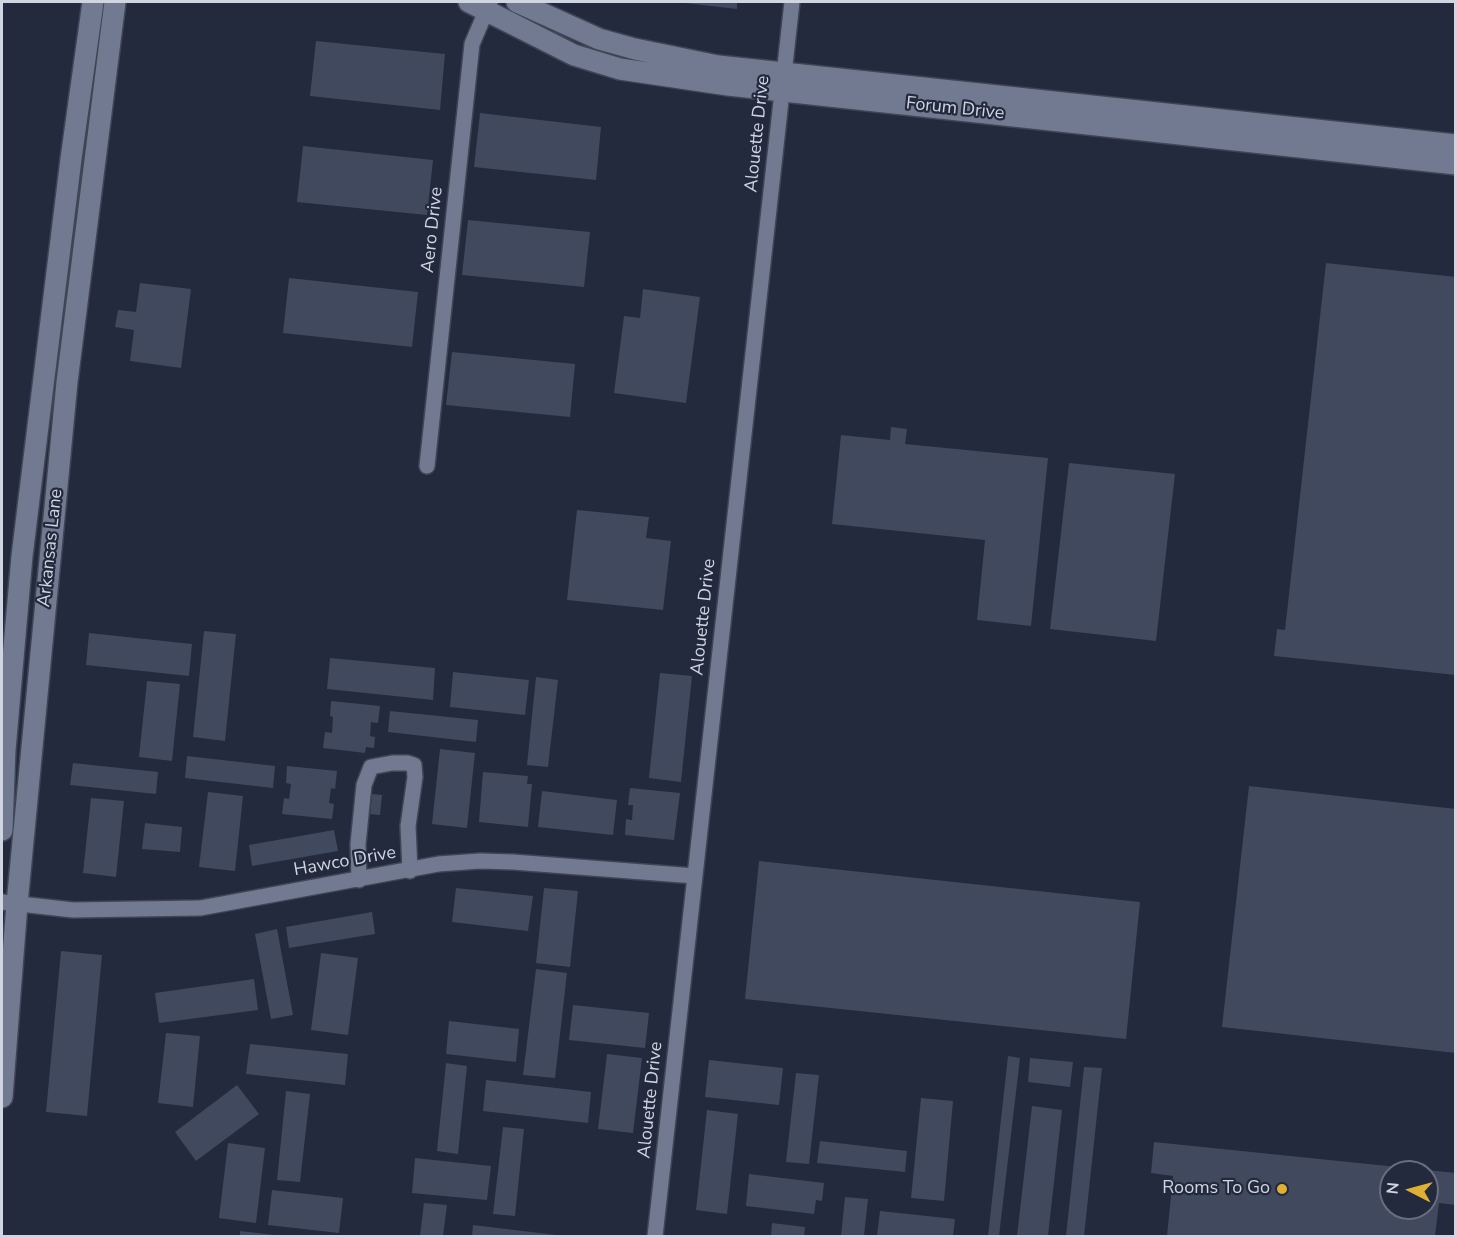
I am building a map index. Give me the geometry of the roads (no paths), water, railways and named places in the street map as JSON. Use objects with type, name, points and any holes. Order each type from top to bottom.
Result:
[{"type":"street","name":"Arkansas Lane","points":[[2,830],[5,750],[22,556],[93,2]]},
{"type":"street","name":"Arkansas Lane","points":[[2,1096],[9,903],[68,382],[115,2]]},
{"type":"street","name":"Forum Drive","points":[[517,2],[599,39],[783,82],[1455,164]]},
{"type":"street","name":"Alouette Drive","points":[[656,1236],[792,2]]},
{"type":"street","name":"Forum Drive","points":[[482,4],[574,55],[620,69],[728,85],[783,82],[1455,145]]},
{"type":"street","name":"Aero Drive","points":[[427,466],[472,44],[482,4]]},
{"type":"street","points":[[359,880],[358,844],[364,785],[371,767],[392,763],[414,765],[415,777],[408,826],[411,871]]},
{"type":"street","name":"Hawco Drive","points":[[9,903],[73,910],[200,908],[411,871],[438,864],[491,862],[695,876]]},
{"type":"place","name":"Rooms To Go","points":[[1282,1189]]}]
